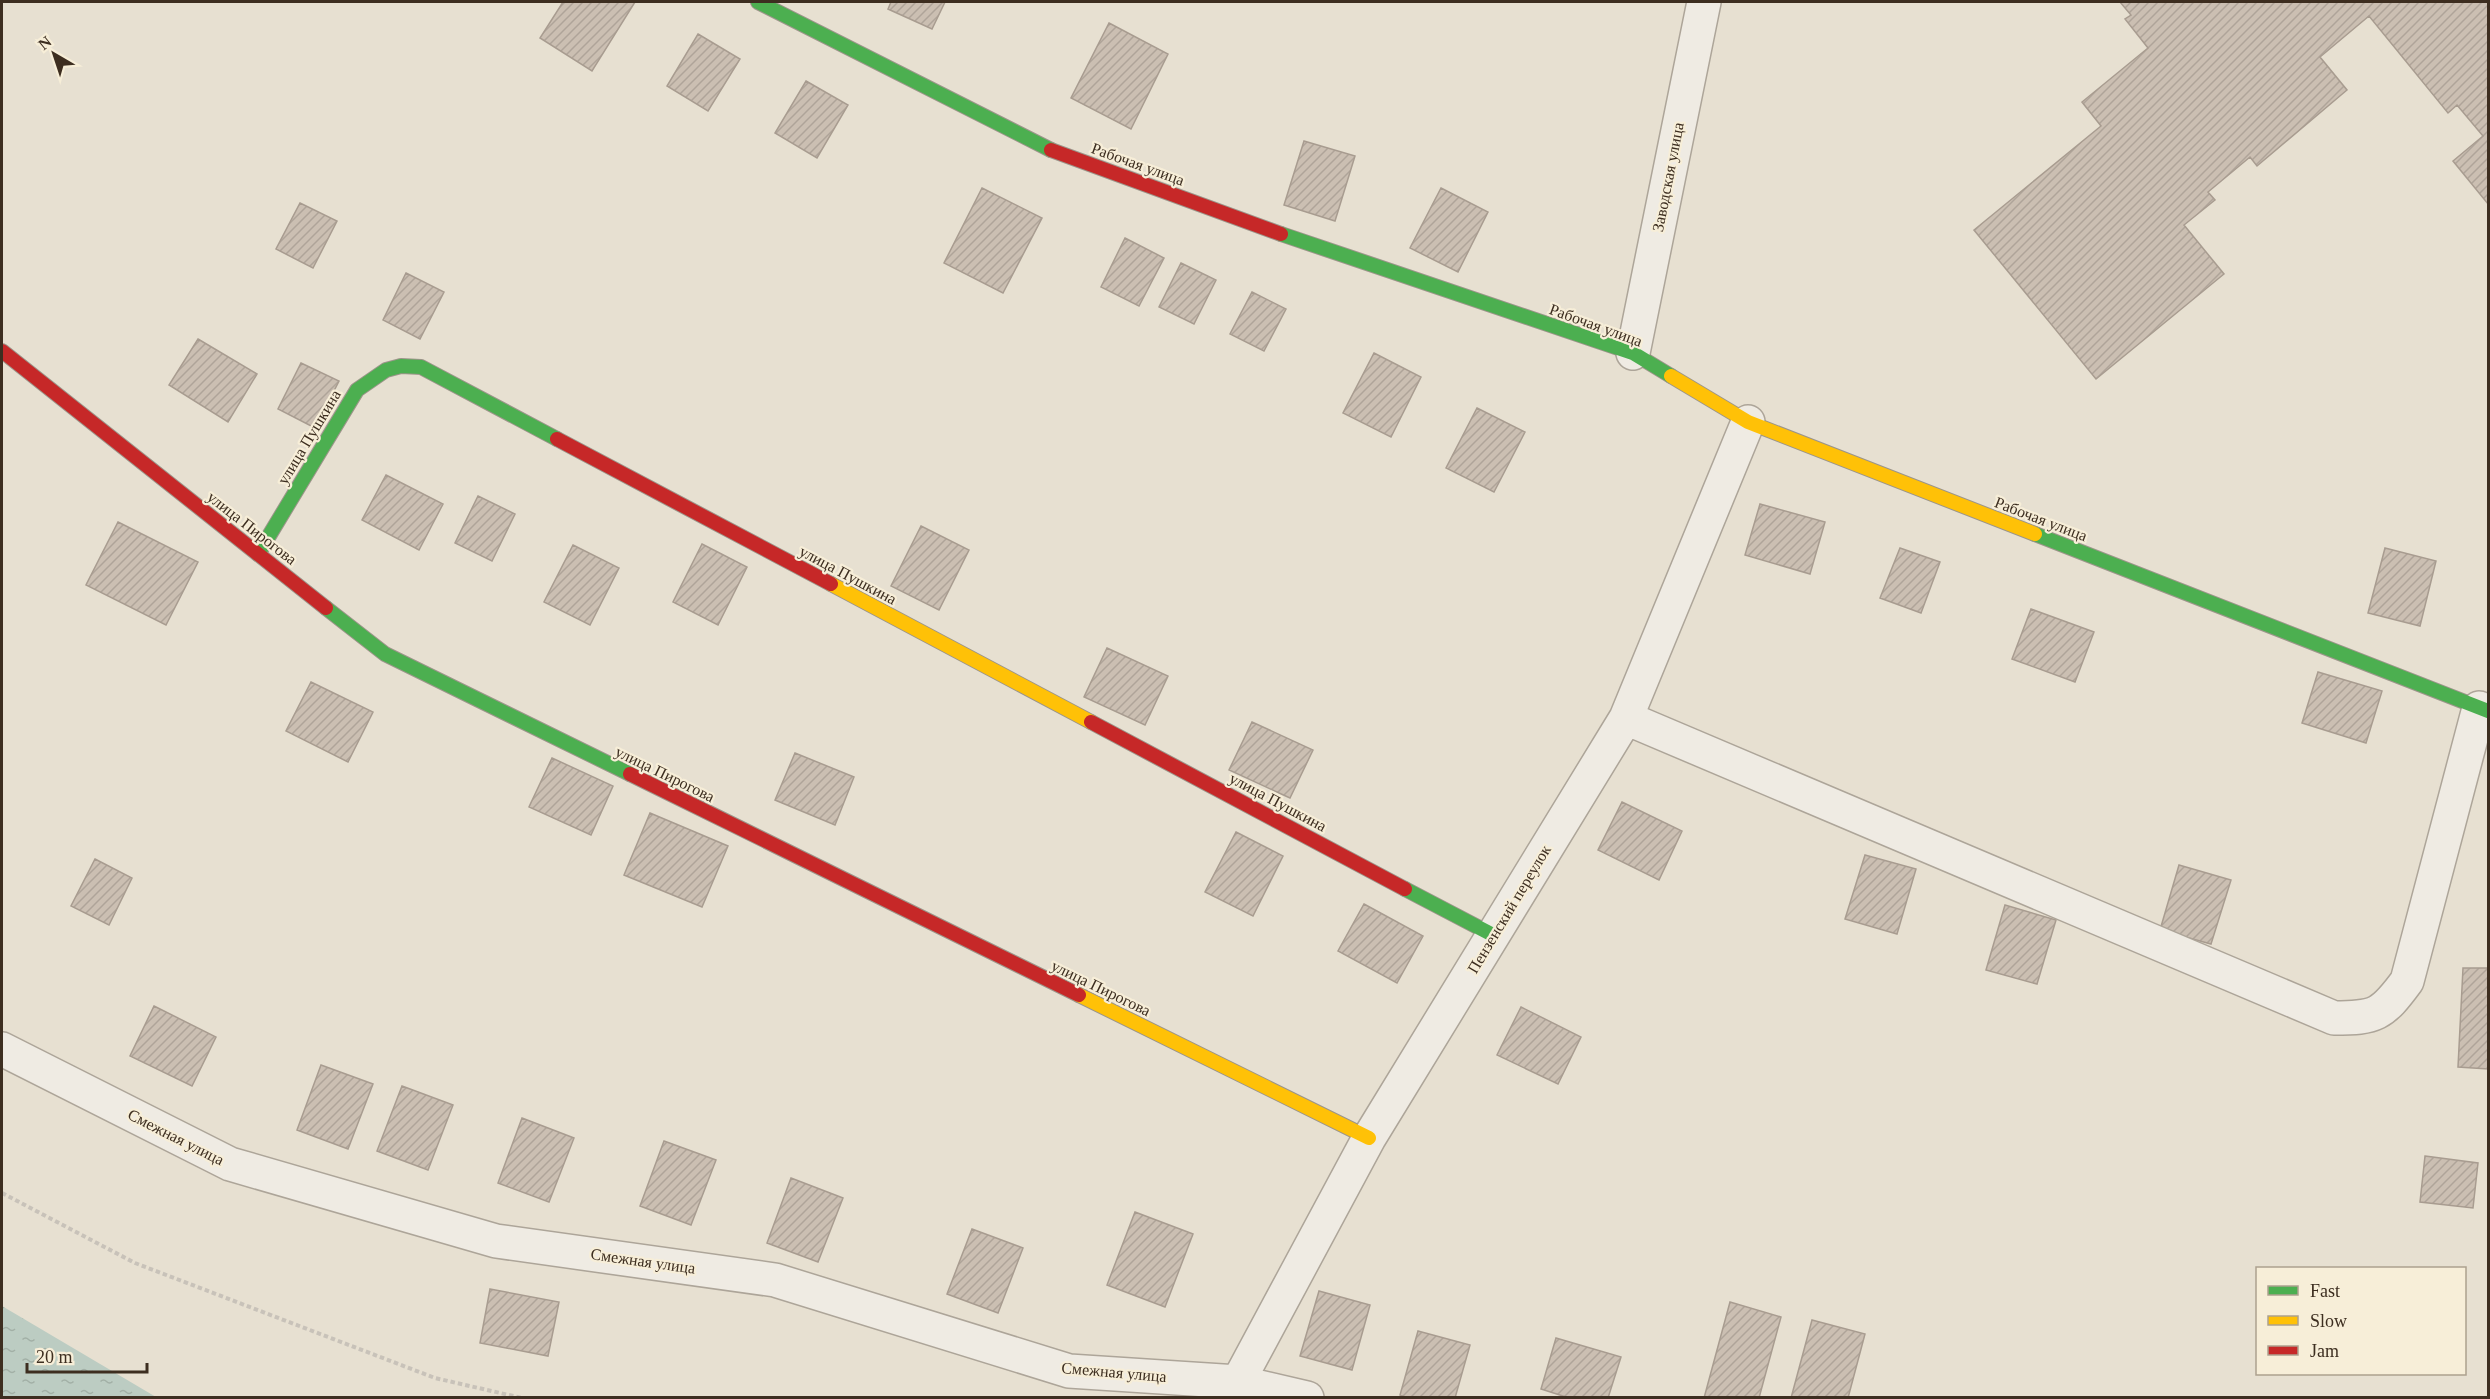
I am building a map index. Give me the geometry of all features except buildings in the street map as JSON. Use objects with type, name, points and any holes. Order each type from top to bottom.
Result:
[{"type":"street","name":"Рабочая улица","points":[[758,2],[1041,146],[1326,251],[1633,353],[1748,422],[2484,710]]},
{"type":"street","name":"Заводская улица","points":[[1633,353],[1704,2]]},
{"type":"street","name":"улица Пирогова","points":[[2,351],[385,654],[1369,1138]]},
{"type":"street","name":"улица Пушкина","points":[[258,554],[357,390],[376,373],[399,364],[421,367],[1493,935]]},
{"type":"street","name":"Пензенский переулок","points":[[1238,1382],[1369,1138],[1626,718],[1748,422]]},
{"type":"street","points":[[1626,718],[2334,1018],[2367,1018],[2391,1002],[2406,981],[2484,710]]},
{"type":"street","name":"Смежная улица","points":[[2,1049],[230,1164],[496,1241],[775,1280],[1069,1371],[1238,1382],[1307,1398]]},
{"type":"path","points":[[2,1193],[135,1263],[435,1378],[522,1398]]},
{"type":"water","points":[[2,1306],[156,1397],[2,1397]]},
{"type":"traffic: fast","points":[[758,2],[1051,150]]},
{"type":"traffic: fast","points":[[1281,234],[1633,353],[1671,376]]},
{"type":"traffic: fast","points":[[258,554],[357,390],[386,370],[401,366],[421,367],[557,439]]},
{"type":"traffic: fast","points":[[2035,534],[2488,711]]},
{"type":"traffic: fast","points":[[326,608],[385,654],[630,774]]},
{"type":"traffic: fast","points":[[1405,889],[1493,935]]},
{"type":"traffic: slow","points":[[1671,376],[1748,422],[2035,534]]},
{"type":"traffic: slow","points":[[831,584],[1091,722]]},
{"type":"traffic: slow","points":[[1079,995],[1369,1138]]},
{"type":"traffic: jam","points":[[1051,150],[1281,234]]},
{"type":"traffic: jam","points":[[2,351],[326,608]]},
{"type":"traffic: jam","points":[[557,439],[831,584]]},
{"type":"traffic: jam","points":[[1091,722],[1405,889]]},
{"type":"traffic: jam","points":[[630,774],[1079,995]]}]
